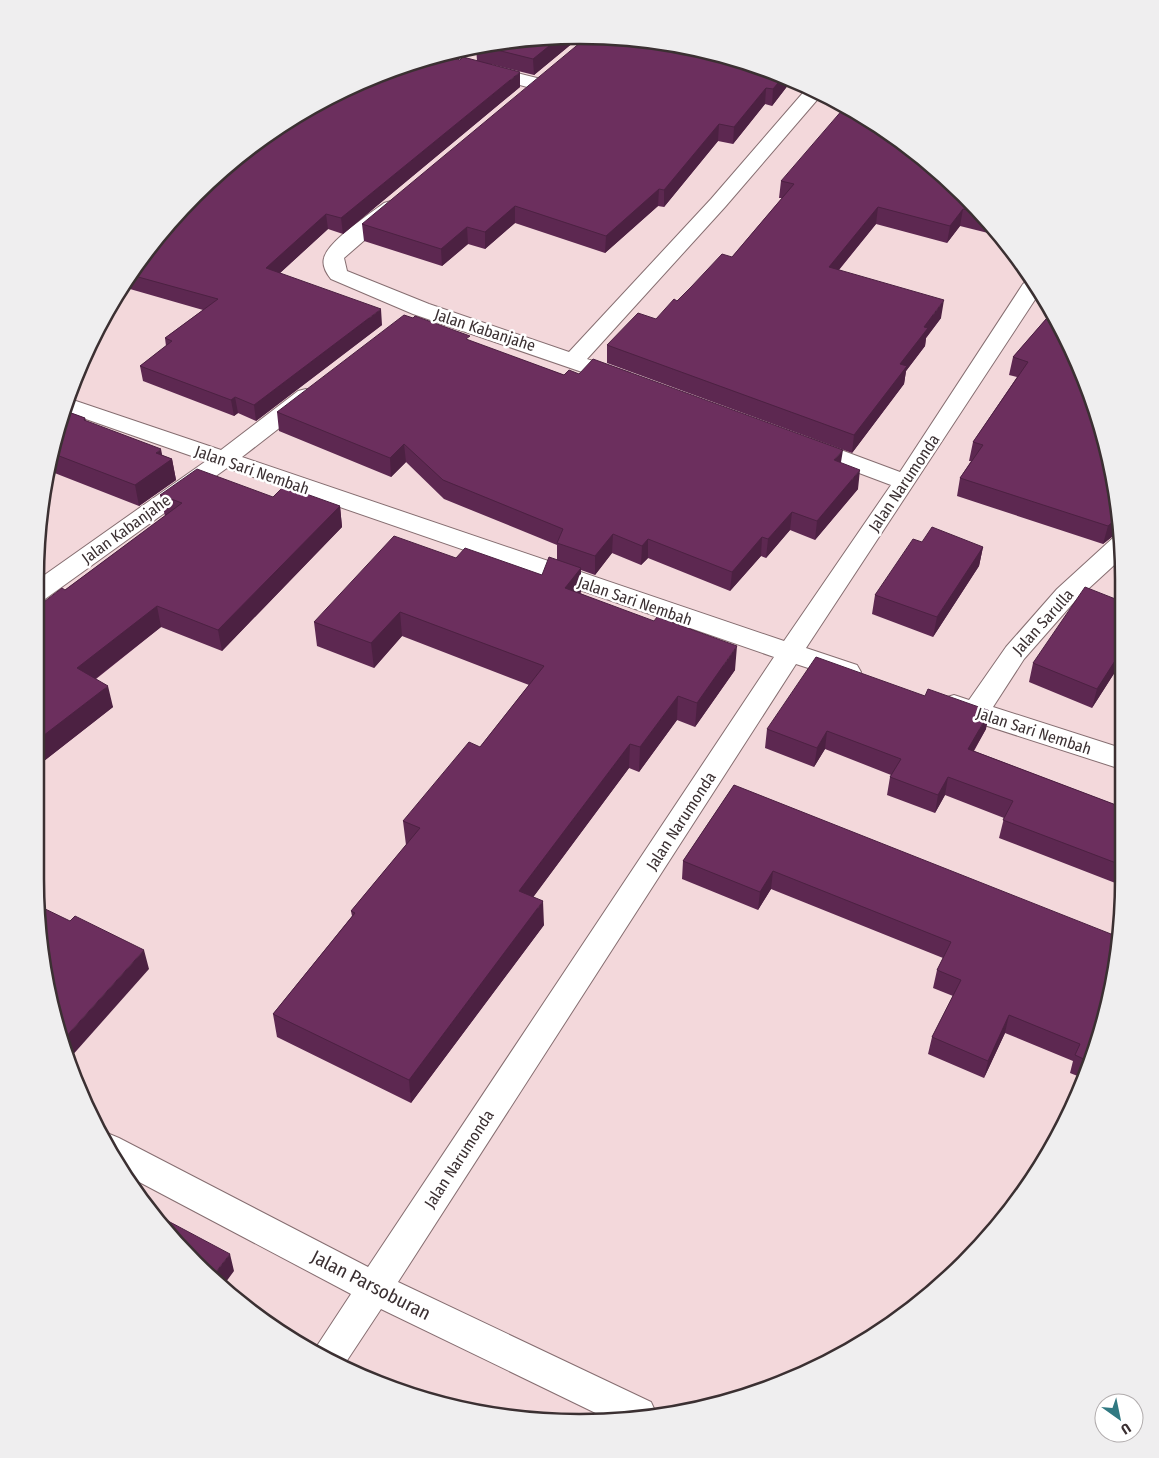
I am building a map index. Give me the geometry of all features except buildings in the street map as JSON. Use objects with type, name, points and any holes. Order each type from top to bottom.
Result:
[{"type":"street","points":[[447,61],[538,84]]},
{"type":"street","points":[[574,360],[718,203],[810,96]]},
{"type":"street","points":[[403,196],[343,246],[334,257],[334,266],[338,274],[354,283],[421,309]]},
{"type":"street","name":"Jalan Narumonda","points":[[332,1353],[1030,290]]},
{"type":"street","name":"Jalan Kabanjahe","points":[[397,327],[421,309],[574,360],[638,384]]},
{"type":"street","name":"Jalan Kabanjahe","points":[[44,587],[223,460],[326,382]]},
{"type":"street","name":"Jalan Sari Nembah","points":[[72,407],[223,460],[867,678]]},
{"type":"street","points":[[786,438],[905,482]]},
{"type":"street","name":"Jalan Sarulla","points":[[976,712],[1015,652],[1066,595],[1114,551]]},
{"type":"street","name":"Jalan Sari Nembah","points":[[930,698],[1115,757]]},
{"type":"street","name":"Jalan Parsoburan","points":[[122,1156],[374,1288],[631,1412]]}]
